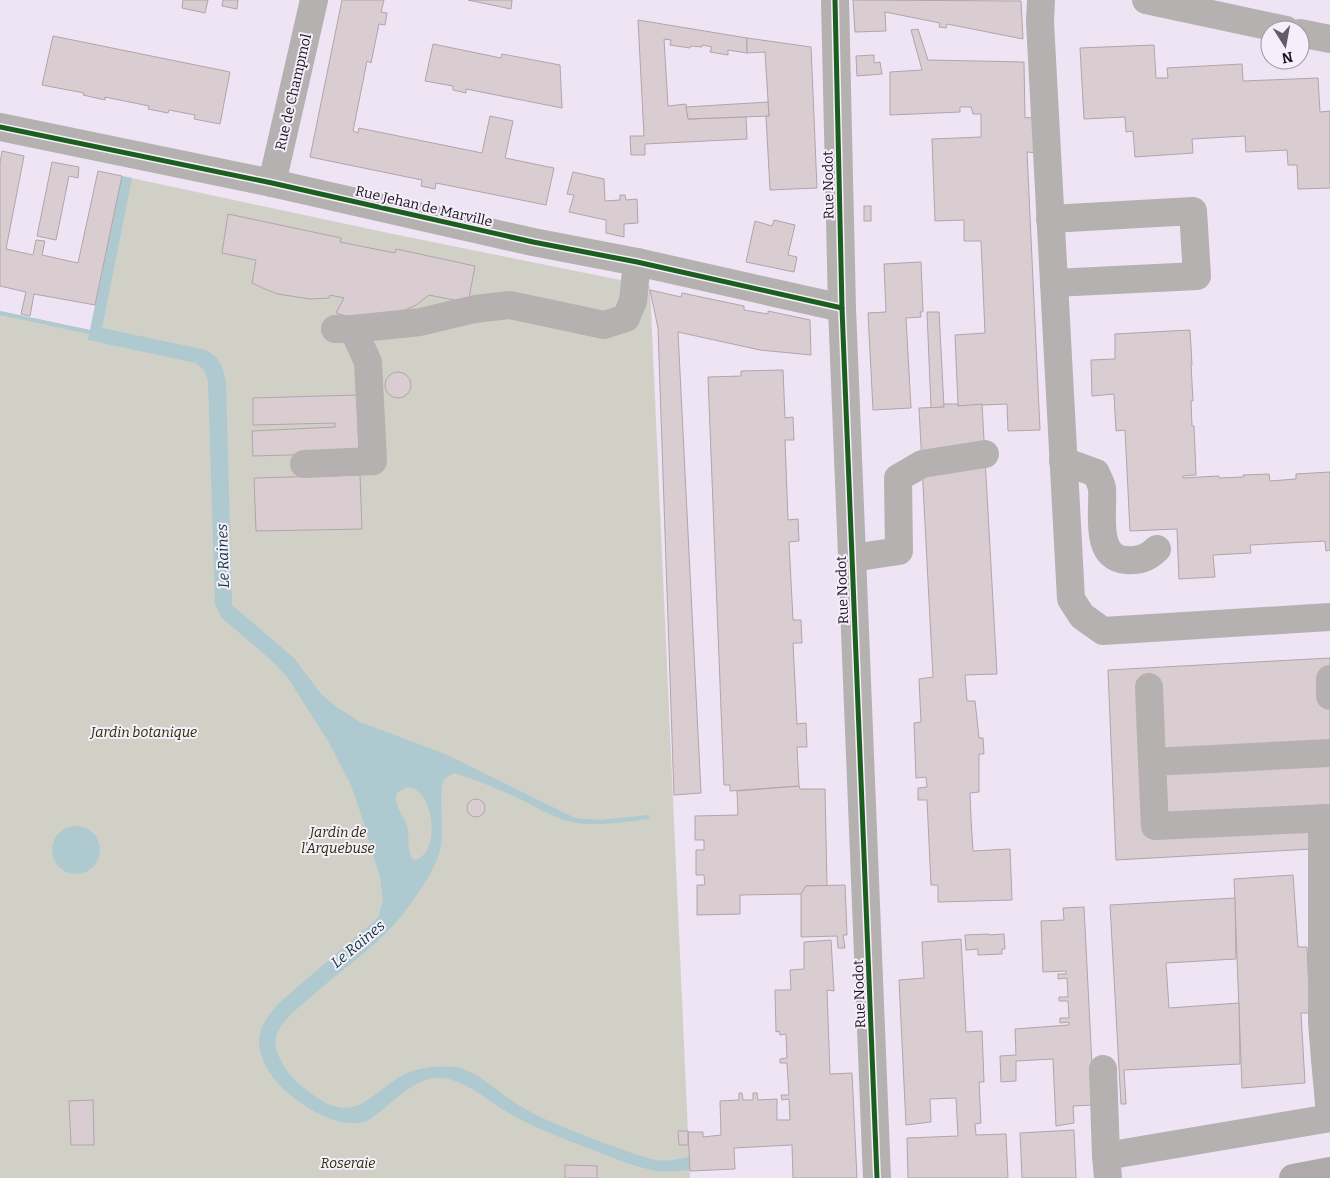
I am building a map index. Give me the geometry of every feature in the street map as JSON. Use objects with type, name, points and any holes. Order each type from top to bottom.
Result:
[{"type":"main road","points":[[1293,1178],[1330,1171]]},
{"type":"street","name":"Rue de Champmol","points":[[272,184],[314,0]]},
{"type":"street","name":"Rue Nodot","points":[[835,0],[842,308],[878,1178]]},
{"type":"street","points":[[1041,0],[1040,22],[1071,599],[1082,616],[1103,632],[1330,617]]},
{"type":"street","points":[[1146,0],[1260,24]]},
{"type":"street","points":[[1310,35],[1330,40]]},
{"type":"street","name":"Rue Jehan de Marville","points":[[0,128],[272,184],[533,242],[637,262],[842,308]]},
{"type":"street","points":[[1050,219],[1194,211],[1197,276],[1054,283]]},
{"type":"street","points":[[304,464],[373,462],[368,362],[344,329],[420,322],[475,309],[510,305],[604,325],[626,318],[634,300],[637,262]]},
{"type":"street","points":[[852,558],[898,551],[898,478],[922,464],[985,454]]},
{"type":"street","points":[[1063,461],[1096,474],[1102,486],[1101,527],[1108,551],[1120,560],[1136,561],[1148,557],[1157,549]]},
{"type":"street","points":[[1330,679],[1330,696]]},
{"type":"street","points":[[1102,1069],[1107,1167],[1330,1116],[1327,1059],[1322,1022],[1326,818],[1155,826],[1149,687]]},
{"type":"street","points":[[1152,762],[1330,753]]},
{"type":"green space","name":"Jardin de l'Arquebuse","points":[[122,176],[393,234],[650,286],[690,1178],[0,1178],[0,311],[90,330]]},
{"type":"water","name":"Le Raines","points":[[122,176],[132,178],[102,328],[206,350],[217,358],[222,367],[226,381],[232,605],[294,658],[321,694],[360,722],[445,754],[575,818],[600,820],[649,815],[649,819],[610,824],[572,822],[555,817],[509,794],[475,780],[454,773],[447,777],[442,785],[441,792],[441,845],[432,871],[411,903],[385,934],[299,1007],[283,1023],[277,1033],[275,1043],[279,1057],[287,1070],[297,1082],[313,1095],[328,1104],[340,1108],[361,1104],[409,1072],[424,1068],[457,1067],[483,1079],[515,1103],[546,1120],[601,1142],[656,1160],[664,1161],[689,1157],[690,1170],[657,1171],[618,1160],[556,1136],[524,1121],[466,1086],[449,1079],[429,1079],[420,1082],[370,1119],[364,1122],[348,1123],[332,1120],[304,1105],[279,1084],[269,1072],[262,1057],[259,1042],[265,1021],[279,1003],[378,918],[383,900],[380,877],[350,783],[328,741],[288,678],[271,660],[221,617],[215,604],[208,381],[204,370],[196,363],[88,340],[89,334],[0,315],[0,311],[90,330]],"holes":[[[406,787],[413,788],[421,795],[427,804],[432,826],[428,848],[422,856],[414,860],[409,849],[407,826],[396,802],[397,793]]]},
{"type":"water","points":[[76,826],[85,828],[93,833],[98,841],[100,850],[98,859],[93,867],[85,872],[76,874],[67,872],[59,867],[54,859],[52,850],[54,841],[59,833],[67,828]]},
{"type":"building","points":[[183,0],[208,0],[205,13],[182,8]]},
{"type":"building","points":[[223,0],[238,0],[237,9],[222,6]]},
{"type":"building","points":[[342,0],[384,0],[381,12],[387,13],[385,25],[379,24],[371,63],[367,61],[353,131],[358,133],[359,128],[482,153],[490,116],[513,121],[505,158],[554,168],[546,205],[436,183],[435,189],[421,186],[422,180],[310,157]]},
{"type":"building","points":[[468,0],[512,0],[511,9]]},
{"type":"building","points":[[853,0],[1021,1],[1023,39],[947,24],[946,28],[939,27],[940,23],[885,12],[886,31],[855,32]]},
{"type":"building","points":[[638,20],[747,38],[747,53],[728,50],[728,55],[710,52],[712,47],[702,45],[702,47],[691,46],[690,48],[670,45],[671,40],[664,39],[668,106],[686,104],[688,119],[746,117],[747,139],[645,144],[645,155],[631,155],[630,136],[644,136]]},
{"type":"building","points":[[918,29],[928,60],[1024,62],[1025,118],[1037,117],[1038,153],[1027,152],[1040,430],[1008,431],[1007,404],[958,406],[955,335],[985,333],[981,241],[964,241],[964,220],[935,221],[932,139],[981,137],[981,114],[973,114],[971,107],[960,107],[960,112],[890,115],[890,72],[922,70],[911,30]]},
{"type":"building","points":[[53,36],[230,72],[220,124],[194,119],[195,115],[169,110],[168,113],[148,109],[149,106],[105,97],[105,100],[83,95],[84,93],[42,85]]},
{"type":"building","points":[[747,38],[811,47],[817,188],[770,190],[766,116],[769,116],[765,52],[747,53]]},
{"type":"building","points":[[433,44],[501,58],[502,54],[560,65],[562,108],[466,89],[466,93],[453,90],[453,86],[425,81]]},
{"type":"building","points":[[1154,45],[1156,78],[1168,78],[1167,68],[1242,64],[1243,81],[1318,78],[1320,112],[1330,111],[1330,188],[1298,189],[1297,165],[1288,165],[1287,150],[1246,152],[1245,136],[1192,139],[1193,153],[1135,157],[1133,131],[1126,132],[1125,117],[1084,119],[1080,48]]},
{"type":"building","points":[[874,55],[874,63],[880,62],[882,74],[857,76],[856,56]]},
{"type":"building","points":[[768,102],[769,116],[688,119],[686,107]]},
{"type":"building","points":[[2,151],[24,156],[6,249],[33,255],[36,240],[45,241],[42,255],[78,263],[98,171],[122,176],[95,305],[34,294],[30,316],[21,314],[26,292],[0,286],[0,163]]},
{"type":"building","points":[[52,162],[79,167],[78,178],[69,176],[56,240],[37,236]]},
{"type":"building","points":[[573,172],[604,179],[605,201],[620,200],[620,195],[625,195],[626,200],[637,199],[638,223],[624,224],[624,237],[606,233],[606,220],[569,212],[574,195],[567,194]]},
{"type":"building","points":[[864,206],[871,206],[871,221],[864,221]]},
{"type":"building","points":[[228,214],[341,238],[340,242],[395,253],[396,249],[475,266],[468,303],[429,295],[416,305],[403,311],[352,318],[336,313],[344,298],[330,295],[329,298],[310,299],[278,294],[252,283],[256,260],[222,253]]},
{"type":"building","points":[[774,220],[795,225],[788,255],[797,257],[794,272],[746,262],[755,221],[772,226]]},
{"type":"building","points":[[921,262],[923,312],[920,312],[921,317],[906,318],[911,408],[873,410],[868,313],[886,312],[884,264]]},
{"type":"building","points":[[650,290],[681,297],[682,293],[744,306],[744,310],[768,314],[768,311],[810,320],[811,355],[760,350],[678,332],[701,793],[674,795],[658,328]]},
{"type":"building","points":[[927,312],[939,312],[944,407],[931,408]]},
{"type":"building","points":[[1190,330],[1193,401],[1191,401],[1192,426],[1194,426],[1196,475],[1183,476],[1183,478],[1244,477],[1243,475],[1269,474],[1270,481],[1296,479],[1296,474],[1330,472],[1330,550],[1326,551],[1325,541],[1250,545],[1251,553],[1213,555],[1215,577],[1179,579],[1177,529],[1130,531],[1125,430],[1116,431],[1114,394],[1092,396],[1091,360],[1115,359],[1115,334]]},
{"type":"building","points":[[783,370],[785,418],[793,417],[794,440],[785,440],[788,520],[798,519],[799,541],[789,542],[793,620],[801,620],[802,643],[793,643],[797,724],[806,723],[807,747],[797,747],[799,786],[730,791],[730,785],[724,785],[708,377],[741,376],[741,371]]},
{"type":"building","points":[[398,372],[407,376],[411,385],[407,394],[398,398],[389,394],[385,385],[389,376]]},
{"type":"building","points":[[357,395],[359,453],[253,456],[252,431],[335,427],[335,423],[253,425],[253,398]]},
{"type":"building","points":[[944,404],[958,404],[958,406],[982,404],[997,674],[965,675],[967,701],[975,701],[979,738],[983,738],[984,754],[979,754],[979,792],[970,793],[971,819],[973,851],[1010,849],[1012,900],[938,902],[938,885],[931,885],[927,800],[918,800],[918,788],[927,787],[926,777],[916,778],[914,723],[921,722],[919,679],[933,677],[919,408],[944,407]]},
{"type":"building","points":[[360,475],[362,529],[256,531],[254,478]]},
{"type":"building","points":[[1330,658],[1330,848],[1116,860],[1108,670]]},
{"type":"building","points":[[799,786],[800,789],[825,789],[827,886],[806,886],[801,894],[740,895],[740,914],[697,915],[697,885],[705,885],[704,875],[696,875],[696,850],[704,850],[704,840],[695,840],[695,816],[738,815],[737,791]]},
{"type":"building","points":[[476,799],[482,802],[485,808],[482,814],[476,817],[470,814],[467,808],[470,802]]},
{"type":"building","points":[[1293,875],[1298,947],[1307,947],[1310,1013],[1301,1013],[1305,1083],[1242,1088],[1234,879]]},
{"type":"building","points":[[845,885],[847,935],[843,935],[845,948],[838,948],[837,936],[801,937],[801,894],[806,886]]},
{"type":"building","points":[[1235,898],[1236,959],[1166,963],[1169,1008],[1239,1003],[1240,1064],[1124,1070],[1126,1104],[1121,1104],[1110,905]]},
{"type":"building","points":[[1084,907],[1094,1105],[1073,1106],[1074,1123],[1056,1126],[1053,1059],[1016,1061],[1016,1081],[1001,1082],[1000,1056],[1016,1055],[1015,1029],[1069,1025],[1069,1022],[1060,1023],[1060,1018],[1069,1018],[1068,1001],[1059,1001],[1059,997],[1068,997],[1067,978],[1058,979],[1058,974],[1066,974],[1066,971],[1043,972],[1041,921],[1064,920],[1063,908]]},
{"type":"building","points":[[1004,934],[1005,949],[1002,949],[1002,954],[978,955],[978,949],[966,950],[965,935]]},
{"type":"building","points":[[961,939],[966,1032],[982,1031],[984,1082],[979,1082],[981,1123],[975,1124],[976,1135],[1006,1134],[1008,1178],[908,1178],[907,1138],[958,1136],[956,1098],[930,1099],[931,1122],[906,1125],[899,980],[924,978],[922,942]]},
{"type":"building","points":[[831,940],[834,991],[827,990],[830,1074],[852,1073],[857,1178],[793,1178],[792,1145],[734,1148],[735,1169],[690,1171],[688,1132],[703,1132],[703,1137],[721,1135],[720,1101],[739,1100],[739,1093],[742,1093],[743,1100],[753,1100],[753,1093],[757,1093],[758,1100],[777,1099],[777,1120],[790,1120],[789,1099],[782,1100],[781,1095],[789,1095],[787,1063],[780,1063],[780,1059],[787,1058],[786,1034],[780,1035],[779,1031],[776,1032],[775,990],[791,990],[790,970],[804,969],[804,942]]},
{"type":"building","points":[[93,1100],[94,1145],[71,1145],[69,1101]]},
{"type":"building","points":[[1074,1130],[1076,1178],[1022,1178],[1020,1133]]},
{"type":"building","points":[[678,1131],[688,1131],[688,1145],[679,1145]]},
{"type":"building","points":[[565,1165],[597,1166],[597,1178],[565,1178]]},
{"type":"cycle path","points":[[835,0],[842,308],[877,1178]]},
{"type":"cycle path","points":[[0,127],[272,183],[533,242],[637,262],[842,308]]},
{"type":"park label","name":"Jardin botanique","points":[[144,732]]},
{"type":"park label","name":"Roseraie","points":[[348,1163]]}]
